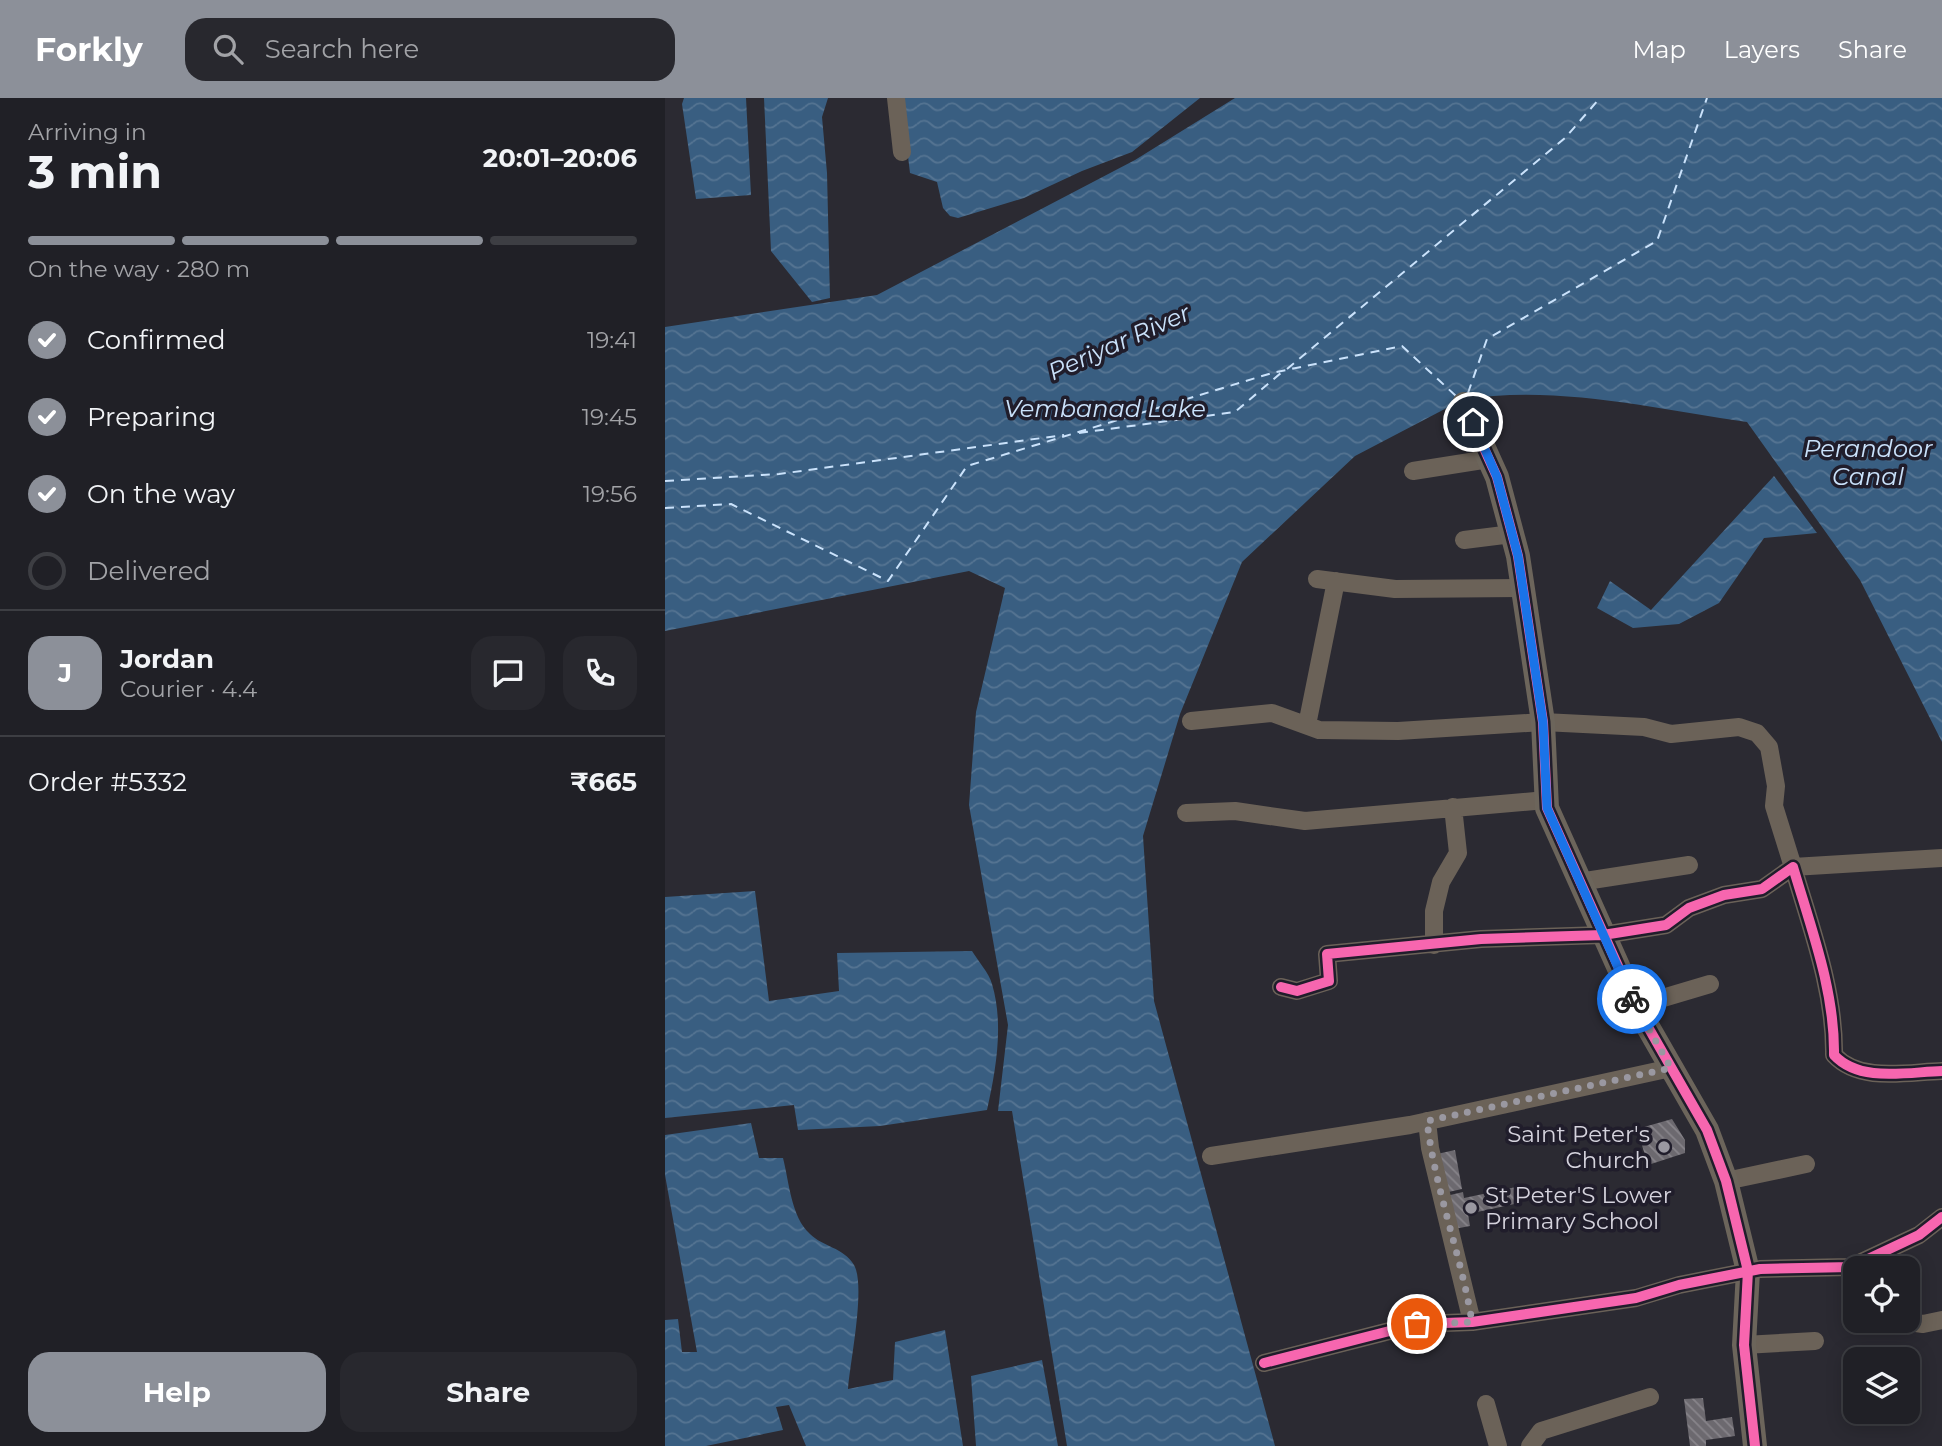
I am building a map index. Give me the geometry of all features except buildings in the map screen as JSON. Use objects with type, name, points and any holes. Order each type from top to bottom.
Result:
[{"type":"street","points":[[896,98],[902,152]]},
{"type":"street","points":[[1464,404],[1497,477],[1512,534],[1543,722],[1546,800],[1579,882],[1636,1006],[1707,1130],[1726,1181],[1748,1272],[1744,1345],[1755,1446]]},
{"type":"street","points":[[1413,471],[1489,459]]},
{"type":"street","points":[[1464,540],[1512,534]]},
{"type":"street","points":[[1317,579],[1395,589],[1522,588]]},
{"type":"street","points":[[1307,725],[1336,581]]},
{"type":"street","points":[[1191,720],[1272,713],[1319,730],[1398,731],[1543,722],[1644,727],[1671,734],[1739,727],[1757,733],[1769,747],[1776,786],[1774,806],[1819,949],[1834,1028],[1834,1055],[1845,1066],[1885,1074],[1942,1071]]},
{"type":"street","points":[[1187,813],[1235,811],[1305,821],[1357,819],[1453,807],[1546,800]]},
{"type":"street","points":[[1434,946],[1434,911],[1441,882],[1458,853],[1453,807]]},
{"type":"street","points":[[1281,987],[1297,990],[1329,981],[1327,954],[1434,946],[1481,939],[1603,935],[1666,925],[1700,904],[1724,895],[1762,889],[1793,867],[1942,858]]},
{"type":"street","points":[[1579,882],[1689,865]]},
{"type":"street","points":[[1636,1006],[1710,984]]},
{"type":"street","points":[[1211,1156],[1427,1121],[1671,1068]]},
{"type":"street","points":[[1427,1121],[1430,1148],[1450,1236],[1466,1285],[1472,1322]]},
{"type":"street","points":[[1726,1181],[1806,1164]]},
{"type":"street","points":[[1264,1363],[1417,1324],[1472,1322],[1636,1298],[1679,1285],[1748,1272],[1812,1266],[1851,1267],[1919,1236],[1942,1217]]},
{"type":"street","points":[[1920,1324],[1942,1320]]},
{"type":"street","points":[[1744,1345],[1815,1341]]},
{"type":"street","points":[[1530,1446],[1541,1431],[1650,1397]]},
{"type":"street","points":[[1486,1404],[1498,1446]]},
{"type":"water","points":[[684,98],[746,98],[751,195],[696,199],[682,104]]},
{"type":"water","points":[[764,98],[828,98],[822,117],[827,173],[830,298],[812,302],[771,251]]},
{"type":"water","points":[[901,98],[1200,98],[1132,152],[1082,171],[1024,198],[958,218],[950,216],[943,208],[937,182],[910,173]]},
{"type":"water","name":"Vembanad Lake","points":[[1235,98],[1942,98],[1942,742],[1860,580],[1747,422],[1604,400],[1532,395],[1497,396],[1462,400],[1355,456],[1242,562],[1180,714],[1143,836],[1154,1001],[1275,1446],[1067,1446],[1012,1111],[998,1111],[1008,1025],[969,805],[976,712],[1005,588],[969,571],[665,631],[665,327],[877,295],[1135,160]]},
{"type":"water","points":[[1774,476],[1817,533],[1764,538],[1719,603],[1679,624],[1633,628],[1597,608],[1610,581],[1651,610]]},
{"type":"water","points":[[755,891],[769,1001],[839,991],[837,953],[972,951],[991,980],[998,1015],[996,1063],[987,1110],[880,1126],[798,1130],[794,1105],[665,1118],[665,897]]},
{"type":"water","points":[[751,1123],[759,1158],[783,1158],[795,1209],[804,1227],[815,1238],[844,1254],[854,1265],[858,1306],[848,1389],[893,1380],[895,1342],[945,1330],[963,1446],[806,1446],[789,1405],[776,1407],[783,1430],[706,1446],[665,1446],[665,1320],[678,1319],[682,1352],[697,1352],[665,1175],[665,1135]]},
{"type":"water","points":[[1042,1360],[1058,1446],[976,1446],[971,1376]]},
{"type":"ferry route","points":[[1287,369],[1565,138],[1600,98]]},
{"type":"ferry route","points":[[1468,393],[1487,339],[1657,241],[1707,98]]},
{"type":"ferry route","points":[[665,508],[731,504],[888,581],[967,466],[1272,373],[1402,346],[1456,396]]},
{"type":"ferry route","points":[[1079,433],[1235,412],[1282,372]]},
{"type":"ferry route","points":[[665,481],[779,474],[1064,435]]},
{"type":"cycle path","points":[[1464,404],[1497,477],[1518,556],[1543,722],[1547,808],[1636,1006],[1707,1130],[1726,1181],[1748,1271],[1744,1345],[1755,1446]]},
{"type":"cycle path","points":[[1281,987],[1297,991],[1329,981],[1327,954],[1481,939],[1603,935],[1666,925],[1689,908],[1724,895],[1762,889],[1793,867],[1826,983],[1831,1007],[1834,1055],[1845,1064],[1870,1073],[1942,1071]]},
{"type":"cycle path","points":[[1264,1363],[1417,1324],[1472,1322],[1636,1298],[1679,1285],[1760,1269],[1851,1267],[1919,1235],[1942,1217]]},
{"type":"way so far","points":[[1417,1324],[1472,1322],[1466,1285],[1450,1236],[1430,1148],[1427,1121],[1671,1068],[1632,999]]},
{"type":"place","name":"Saint Peter's Church","points":[[1664,1147]]},
{"type":"place","name":"St Peter'S Lower Primary School","points":[[1471,1208]]},
{"type":"route","points":[[1473,422],[1497,477],[1518,556],[1543,722],[1547,808],[1632,999]]},
{"type":"water label","name":"Periyar River","points":[[1119,342]]},
{"type":"water label","name":"Perandoor Canal","points":[[1868,462]]}]
